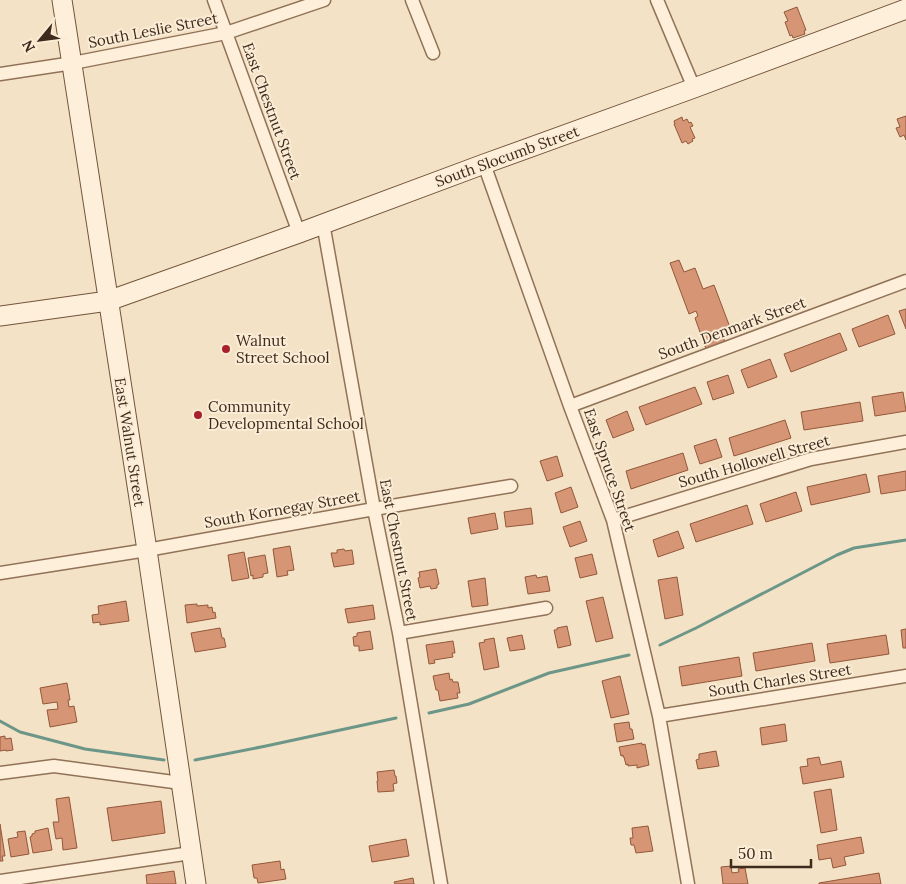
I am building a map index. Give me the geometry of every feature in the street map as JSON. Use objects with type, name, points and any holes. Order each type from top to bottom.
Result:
[{"type":"street","name":"East Walnut Street","points":[[62,0],[147,550],[196,884]]},
{"type":"street","name":"East Chestnut Street","points":[[214,0],[299,233]]},
{"type":"street","name":"South Leslie Street","points":[[0,74],[73,63],[226,33],[324,0]]},
{"type":"street","points":[[412,0],[433,53]]},
{"type":"street","points":[[657,0],[694,88]]},
{"type":"street","name":"South Slocumb Street","points":[[0,316],[108,301],[299,233],[906,9]]},
{"type":"street","name":"East Spruce Street","points":[[484,164],[570,406],[613,520],[659,716],[688,884]]},
{"type":"street","name":"East Chestnut Street","points":[[323,223],[374,509],[399,633],[441,884]]},
{"type":"street","name":"South Denmark Street","points":[[570,406],[906,281]]},
{"type":"street","name":"South Hollowell Street","points":[[613,520],[811,459],[906,442]]},
{"type":"street","name":"South Kornegay Street","points":[[0,573],[147,550],[511,486]]},
{"type":"street","points":[[399,633],[546,608]]},
{"type":"street","name":"South Charles Street","points":[[659,716],[906,676]]},
{"type":"street","points":[[0,773],[54,766],[181,783]]},
{"type":"street","points":[[0,881],[192,853]]},
{"type":"building","points":[[797,7],[806,30],[804,31],[805,34],[793,38],[792,35],[790,36],[785,22],[788,21],[784,12]]},
{"type":"building","points":[[906,116],[906,140],[904,135],[900,137],[896,128],[900,127],[897,119]]},
{"type":"building","points":[[682,117],[683,121],[687,119],[693,126],[690,127],[695,138],[688,144],[686,141],[682,143],[674,124],[674,121]]},
{"type":"building","points":[[679,260],[684,272],[695,268],[703,289],[714,285],[731,330],[725,332],[726,336],[723,337],[725,342],[706,349],[695,318],[698,316],[696,311],[689,314],[670,263]]},
{"type":"building","points":[[906,309],[906,329],[899,311]]},
{"type":"building","points":[[888,315],[895,334],[859,347],[852,329]]},
{"type":"building","points":[[840,333],[847,350],[791,372],[784,354]]},
{"type":"building","points":[[770,359],[777,377],[748,388],[741,370]]},
{"type":"building","points":[[728,375],[734,393],[713,400],[707,382]]},
{"type":"building","points":[[695,387],[702,404],[646,425],[639,407]]},
{"type":"building","points":[[903,392],[906,411],[875,416],[872,397]]},
{"type":"building","points":[[860,402],[863,421],[804,430],[801,412]]},
{"type":"building","points":[[627,411],[634,430],[613,438],[606,420]]},
{"type":"building","points":[[785,420],[791,438],[734,456],[729,438]]},
{"type":"building","points":[[716,439],[722,457],[700,464],[694,446]]},
{"type":"building","points":[[683,453],[688,470],[631,489],[626,471]]},
{"type":"building","points":[[557,456],[563,476],[547,481],[540,461]]},
{"type":"building","points":[[906,471],[906,490],[881,494],[878,476]]},
{"type":"building","points":[[866,474],[870,492],[811,505],[807,487]]},
{"type":"building","points":[[571,487],[578,507],[561,513],[555,493]]},
{"type":"building","points":[[796,492],[802,511],[766,522],[760,504]]},
{"type":"building","points":[[747,505],[753,524],[696,542],[690,524]]},
{"type":"building","points":[[531,508],[533,524],[506,527],[504,512]]},
{"type":"building","points":[[495,513],[498,529],[471,534],[468,518]]},
{"type":"building","points":[[580,521],[587,541],[570,547],[563,527]]},
{"type":"building","points":[[678,531],[684,548],[658,557],[653,540]]},
{"type":"building","points":[[290,546],[294,570],[287,571],[288,575],[277,577],[273,549]]},
{"type":"building","points":[[344,549],[345,551],[352,550],[354,564],[334,567],[331,553],[337,553],[337,550]]},
{"type":"building","points":[[244,552],[249,578],[232,581],[228,555]]},
{"type":"building","points":[[592,554],[597,574],[580,578],[575,558]]},
{"type":"building","points":[[265,555],[268,573],[263,574],[263,577],[253,579],[248,558]]},
{"type":"building","points":[[436,569],[439,584],[437,588],[431,589],[430,586],[420,588],[419,572]]},
{"type":"building","points":[[536,575],[537,578],[547,576],[550,591],[528,594],[525,577]]},
{"type":"building","points":[[677,577],[683,615],[665,619],[658,580]]},
{"type":"building","points":[[485,578],[488,605],[472,607],[468,581]]},
{"type":"building","points":[[603,597],[613,638],[596,642],[586,601]]},
{"type":"building","points":[[126,601],[129,621],[100,625],[100,622],[93,623],[92,615],[99,614],[98,606]]},
{"type":"building","points":[[197,604],[197,606],[208,605],[208,608],[212,607],[216,618],[187,623],[185,605]]},
{"type":"building","points":[[373,605],[375,619],[348,623],[345,609]]},
{"type":"building","points":[[567,626],[571,645],[558,648],[554,630]]},
{"type":"building","points":[[220,628],[226,647],[195,652],[191,633]]},
{"type":"building","points":[[906,629],[906,648],[903,648],[901,630]]},
{"type":"building","points":[[370,631],[373,649],[359,651],[359,646],[354,646],[353,637],[357,636],[357,633]]},
{"type":"building","points":[[522,635],[525,649],[510,651],[507,638]]},
{"type":"building","points":[[886,635],[889,654],[830,663],[827,644]]},
{"type":"building","points":[[494,638],[499,667],[484,670],[479,643]]},
{"type":"building","points":[[453,641],[455,653],[452,653],[453,657],[434,660],[435,663],[429,664],[426,645]]},
{"type":"building","points":[[812,643],[815,661],[756,671],[753,653]]},
{"type":"building","points":[[739,657],[742,676],[682,686],[679,667]]},
{"type":"building","points":[[449,673],[450,680],[458,682],[460,693],[457,693],[458,698],[440,701],[433,676]]},
{"type":"building","points":[[620,676],[629,714],[611,718],[602,681]]},
{"type":"building","points":[[67,683],[70,700],[68,700],[69,707],[74,706],[77,722],[50,727],[47,710],[58,709],[57,702],[43,704],[40,688]]},
{"type":"building","points":[[629,722],[634,739],[617,742],[614,724]]},
{"type":"building","points":[[785,724],[787,741],[762,745],[760,728]]},
{"type":"building","points":[[5,736],[5,739],[11,738],[13,750],[0,751],[0,737]]},
{"type":"building","points":[[642,743],[642,745],[645,744],[649,765],[637,768],[637,765],[626,765],[619,747]]},
{"type":"building","points":[[716,751],[719,766],[698,769],[696,760],[699,759],[699,754]]},
{"type":"building","points":[[819,757],[821,765],[841,761],[844,777],[803,784],[800,767],[808,766],[807,759]]},
{"type":"building","points":[[394,770],[397,783],[393,784],[394,791],[378,792],[377,772]]},
{"type":"building","points":[[831,789],[837,830],[821,833],[814,792]]},
{"type":"building","points":[[69,797],[77,848],[63,850],[62,838],[56,839],[53,822],[59,822],[56,799]]},
{"type":"building","points":[[161,801],[165,833],[112,841],[107,808]]},
{"type":"building","points":[[0,824],[5,856],[2,856],[3,861],[0,861]]},
{"type":"building","points":[[648,826],[653,851],[636,853],[634,845],[631,845],[630,838],[633,838],[632,828]]},
{"type":"building","points":[[48,828],[52,850],[33,853],[30,837],[35,831]]},
{"type":"building","points":[[25,831],[29,854],[11,857],[8,839],[18,837],[17,832]]},
{"type":"building","points":[[861,837],[864,853],[844,857],[846,865],[833,868],[831,858],[819,860],[817,845]]},
{"type":"building","points":[[406,839],[409,856],[372,862],[369,846]]},
{"type":"building","points":[[280,861],[281,870],[284,869],[286,879],[258,883],[257,878],[254,878],[252,865]]},
{"type":"building","points":[[731,866],[732,873],[739,872],[738,869],[745,868],[748,884],[723,884],[721,867]]},
{"type":"building","points":[[174,871],[176,884],[147,884],[146,875]]},
{"type":"building","points":[[879,873],[881,884],[819,884],[819,883]]},
{"type":"building","points":[[413,878],[414,884],[395,884],[394,882]]},
{"type":"waterway","points":[[660,645],[837,555],[854,548],[906,540]]},
{"type":"waterway","points":[[429,713],[469,704],[549,673],[629,655]]},
{"type":"waterway","points":[[195,760],[396,718]]},
{"type":"waterway","points":[[0,721],[20,732],[85,749],[164,760]]},
{"type":"place","name":"Walnut Street School","points":[[226,349]]},
{"type":"place","name":"Community Developmental School","points":[[198,415]]}]
